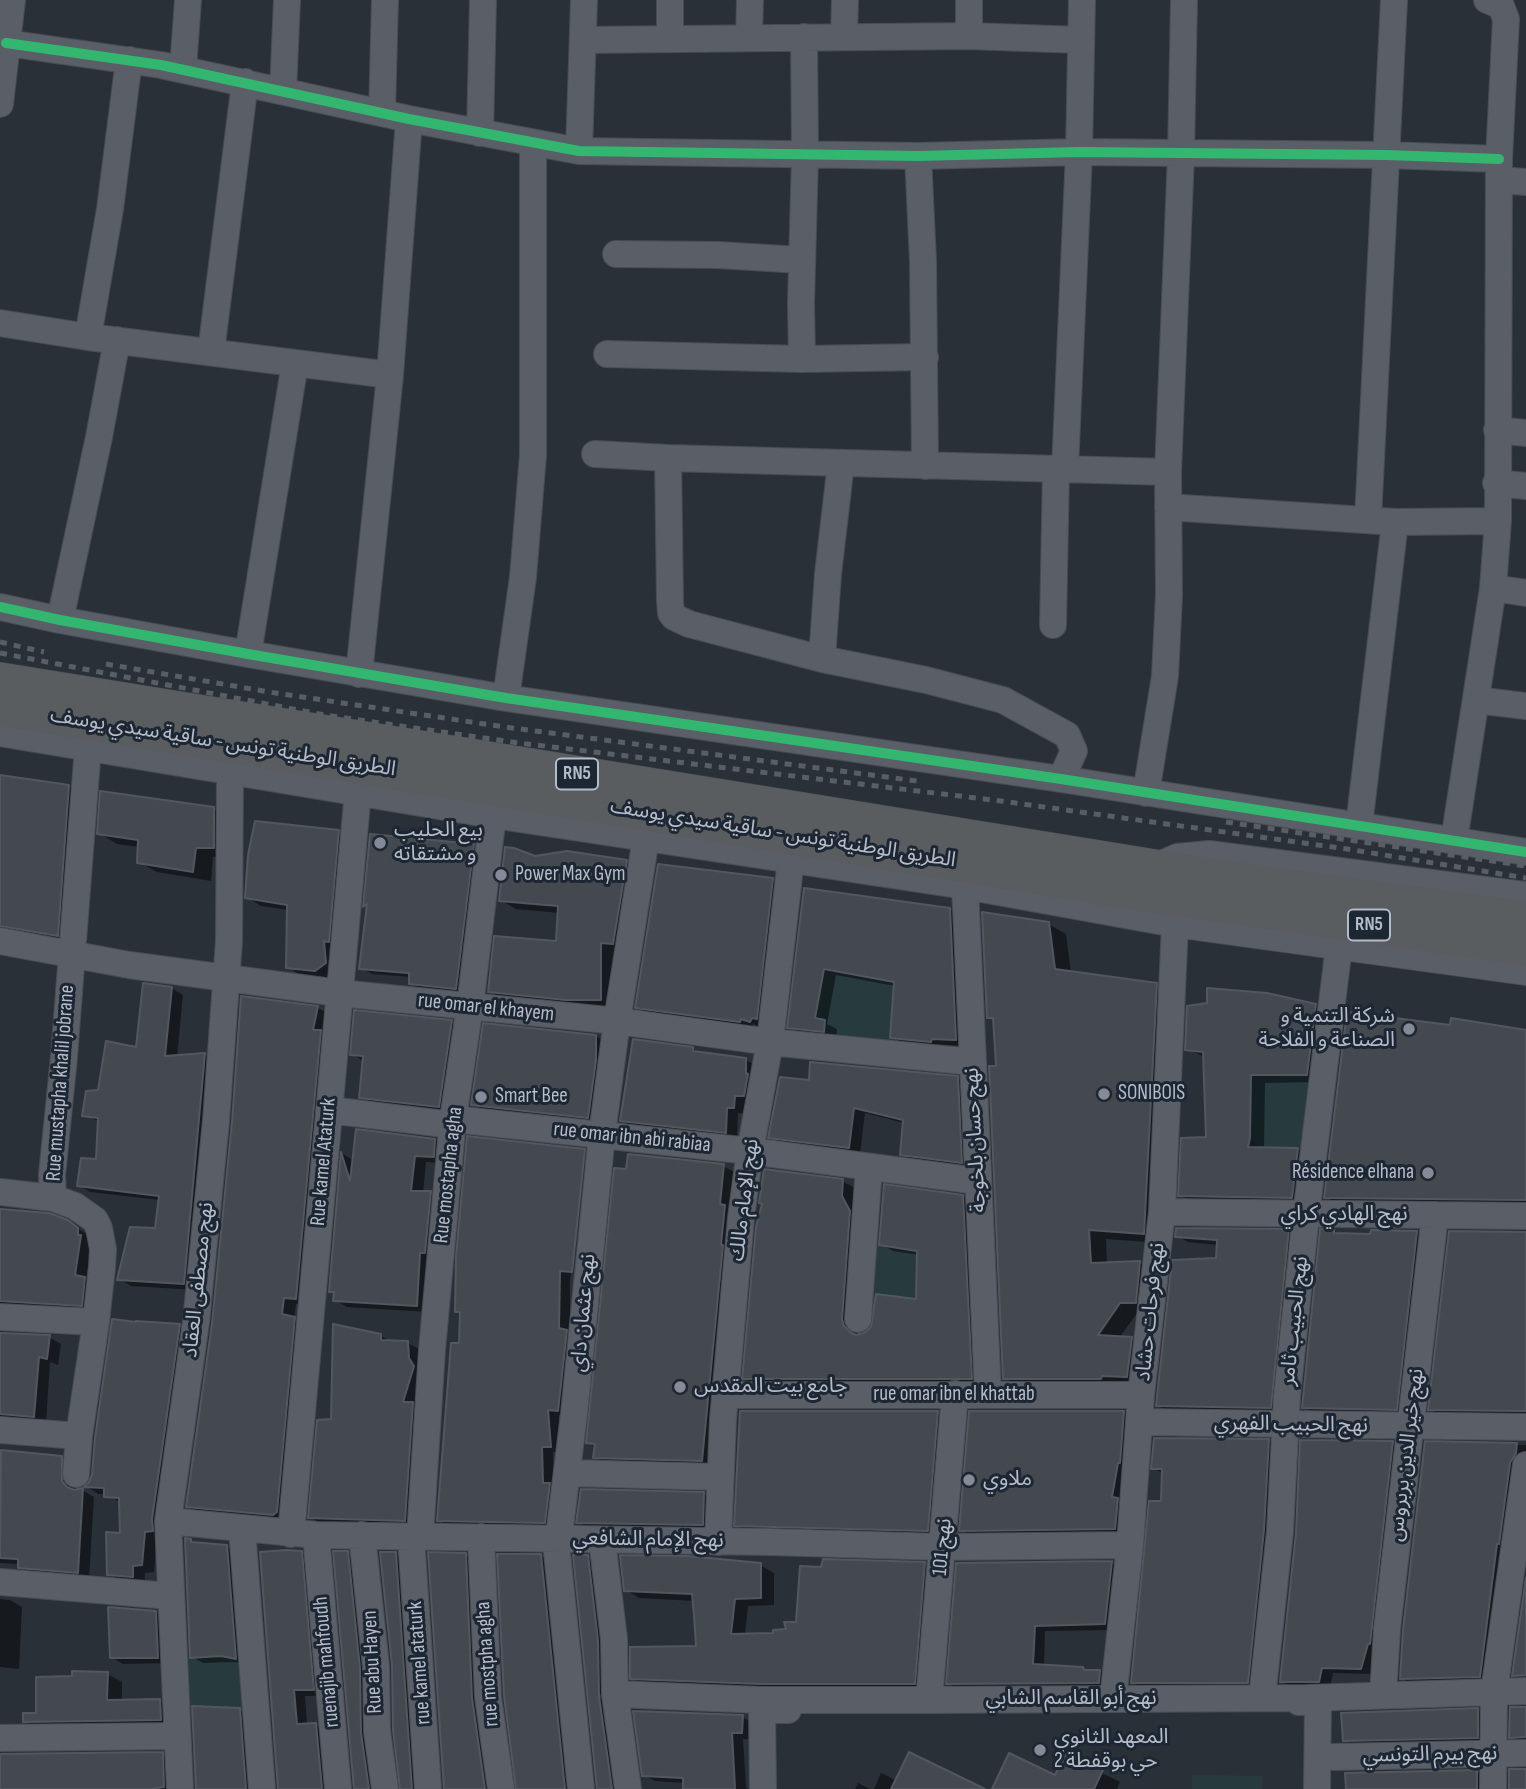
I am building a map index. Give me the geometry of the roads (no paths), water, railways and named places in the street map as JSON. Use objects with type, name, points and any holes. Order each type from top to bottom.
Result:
[{"type":"highway","name":"الطريق الوطنية تونس - ساقية سيدي يوسف","points":[[0,681],[1154,867],[1214,890],[1526,920]]},
{"type":"highway","name":"الطريق الوطنية تونس - ساقية سيدي يوسف","points":[[0,707],[1214,890],[1526,947]]},
{"type":"street","points":[[0,104],[12,0]]},
{"type":"street","points":[[183,69],[188,0]]},
{"type":"street","points":[[283,91],[287,0]]},
{"type":"street","points":[[382,113],[385,0]]},
{"type":"street","points":[[480,133],[483,0]]},
{"type":"street","points":[[579,150],[584,0]]},
{"type":"street","points":[[670,0],[670,38]]},
{"type":"street","points":[[749,37],[750,0]]},
{"type":"street","points":[[844,37],[845,0]]},
{"type":"street","points":[[969,0],[969,36]]},
{"type":"street","points":[[1053,625],[1079,152],[1082,0]]},
{"type":"street","points":[[1146,793],[1165,676],[1169,595],[1167,472],[1181,154],[1184,0]]},
{"type":"street","points":[[1368,519],[1394,0]]},
{"type":"street","points":[[1454,841],[1493,588],[1498,521],[1496,483],[1499,170],[1506,19],[1501,6],[1487,0]]},
{"type":"street","points":[[583,40],[969,36],[1081,40]]},
{"type":"street","points":[[802,359],[804,37]]},
{"type":"street","points":[[6,43],[183,69],[409,119],[579,150],[918,156],[1079,152],[1385,155],[1499,170],[1526,182]]},
{"type":"street","points":[[88,337],[110,209],[129,60]]},
{"type":"street","points":[[211,352],[245,82]]},
{"type":"street","points":[[359,674],[390,375],[409,119]]},
{"type":"street","points":[[506,698],[523,577],[533,455],[533,143]]},
{"type":"street","points":[[918,156],[923,261],[925,466]]},
{"type":"street","points":[[616,254],[718,255],[801,260]]},
{"type":"street","points":[[0,323],[88,337],[390,375]]},
{"type":"street","points":[[60,620],[117,340]]},
{"type":"street","points":[[607,354],[802,359],[925,357]]},
{"type":"street","points":[[248,654],[295,363]]},
{"type":"street","points":[[1497,430],[1526,433]]},
{"type":"street","points":[[595,454],[1167,472]]},
{"type":"street","points":[[668,458],[671,613],[678,620],[822,659],[926,680],[1003,700],[1067,735],[1074,751],[1061,779]]},
{"type":"street","points":[[822,659],[828,574],[841,463]]},
{"type":"street","points":[[1496,483],[1526,486]]},
{"type":"street","points":[[1168,508],[1395,522],[1498,521]]},
{"type":"street","points":[[1359,826],[1395,522]]},
{"type":"street","points":[[1493,588],[1526,593]]},
{"type":"street","points":[[0,607],[359,674],[506,698],[1061,779],[1526,852]]},
{"type":"street","points":[[1476,700],[1526,706]]},
{"type":"street","points":[[0,733],[493,815],[965,886],[1175,924],[1526,972]]},
{"type":"street","name":"Rue mustapha khalil jobrane","points":[[76,1474],[103,1249],[95,1220],[75,1206],[53,1198],[53,1155],[64,1057],[88,747]]},
{"type":"street","name":"نهج مصطفى العقاد","points":[[180,1789],[168,1521],[197,1309],[215,1133],[229,941],[230,771]]},
{"type":"street","name":"Rue kamel Ataturk","points":[[304,1534],[329,1110],[358,791]]},
{"type":"street","name":"Rue mostapha agha","points":[[415,1537],[453,1122],[493,815]]},
{"type":"street","name":"نهج عثمان داي","points":[[581,1789],[557,1552],[568,1472],[602,1134],[646,838]]},
{"type":"street","points":[[1154,867],[1177,857],[1209,854],[1526,895]]},
{"type":"street","name":"نهج الإمام مالك","points":[[718,1542],[720,1477],[741,1218],[770,1042],[792,859]]},
{"type":"street","name":"نهج حسان بلخوجة","points":[[965,886],[988,1394]]},
{"type":"street","name":"نهج فرحات حشاد","points":[[1113,1699],[1130,1545],[1141,1395],[1162,1212],[1175,924]]},
{"type":"street","name":"rue omar el khayem","points":[[0,942],[128,965],[339,993],[617,1021],[770,1042],[973,1062]]},
{"type":"street","name":"نهج الحبيب ثامر","points":[[1262,1698],[1280,1531],[1285,1425],[1306,1215],[1339,946]]},
{"type":"street","name":"rue omar ibn abi rabiaa","points":[[329,1110],[602,1134],[978,1181]]},
{"type":"street","points":[[858,1319],[869,1167]]},
{"type":"street","points":[[0,1192],[53,1198]]},
{"type":"street","name":"نهج الهادي كراي","points":[[1162,1212],[1526,1216]]},
{"type":"street","name":"نهج خير الدين بربروس","points":[[1383,1695],[1387,1629],[1435,1215]]},
{"type":"street","points":[[0,1317],[96,1322]]},
{"type":"street","name":"نهج 101","points":[[929,1700],[955,1394]]},
{"type":"street","name":"rue omar ibn el khattab","points":[[726,1395],[1141,1395]]},
{"type":"street","name":"نهج الحبيب الفهري","points":[[1139,1422],[1526,1427]]},
{"type":"street","points":[[0,1430],[79,1436]]},
{"type":"street","points":[[1493,1789],[1494,1692],[1526,1465]]},
{"type":"street","points":[[568,1472],[720,1477]]},
{"type":"street","name":"نهج الإمام الشافعي","points":[[168,1521],[304,1534],[415,1537],[943,1547],[1130,1545]]},
{"type":"street","points":[[242,1529],[262,1789]]},
{"type":"street","name":"ruenajib mahfoudh","points":[[304,1534],[338,1789]]},
{"type":"street","name":"Rue abu Hayen","points":[[362,1535],[376,1667],[377,1731],[386,1789]]},
{"type":"street","name":"rue kamel ataturk","points":[[415,1537],[428,1789]]},
{"type":"street","name":"rue mostpha agha","points":[[481,1537],[488,1697],[501,1789]]},
{"type":"street","points":[[602,1540],[614,1639],[615,1694],[628,1789]]},
{"type":"street","points":[[0,1583],[170,1596]]},
{"type":"street","name":"نهج أبو القاسم الشابي","points":[[615,1694],[761,1700],[929,1700],[1335,1697],[1526,1691]]},
{"type":"street","points":[[1335,1697],[1335,1789]]},
{"type":"street","points":[[761,1700],[761,1789]]},
{"type":"street","points":[[761,1789],[762,1710],[1318,1701],[1317,1789]]},
{"type":"street","points":[[0,1738],[177,1737]]},
{"type":"street","name":"نهج بيرم التونسي","points":[[1334,1757],[1526,1753]]},
{"type":"railway","points":[[0,642],[44,652]]},
{"type":"railway","points":[[0,653],[325,715],[519,743],[1001,801],[1347,849],[1526,878]]},
{"type":"railway","points":[[106,664],[269,692],[505,727],[917,781]]},
{"type":"railway","points":[[1226,822],[1526,866]]},
{"type":"place","name":"بيع الحليب و مشتقاته","points":[[380,843]]},
{"type":"place","name":"Power Max Gym","points":[[501,875]]},
{"type":"place","name":"شركة التنمية و الصناعة و الفلاحة","points":[[1409,1029]]},
{"type":"place","name":"SONIBOIS","points":[[1104,1094]]},
{"type":"place","name":"Smart Bee","points":[[481,1097]]},
{"type":"place","name":"Résidence elhana","points":[[1428,1173]]},
{"type":"place","name":"جامع بيت المقدس","points":[[680,1387]]},
{"type":"place","name":"ملاوي","points":[[969,1480]]},
{"type":"place","name":"المعهد الثانوي حي بوقفطة 2","points":[[1040,1750]]}]
